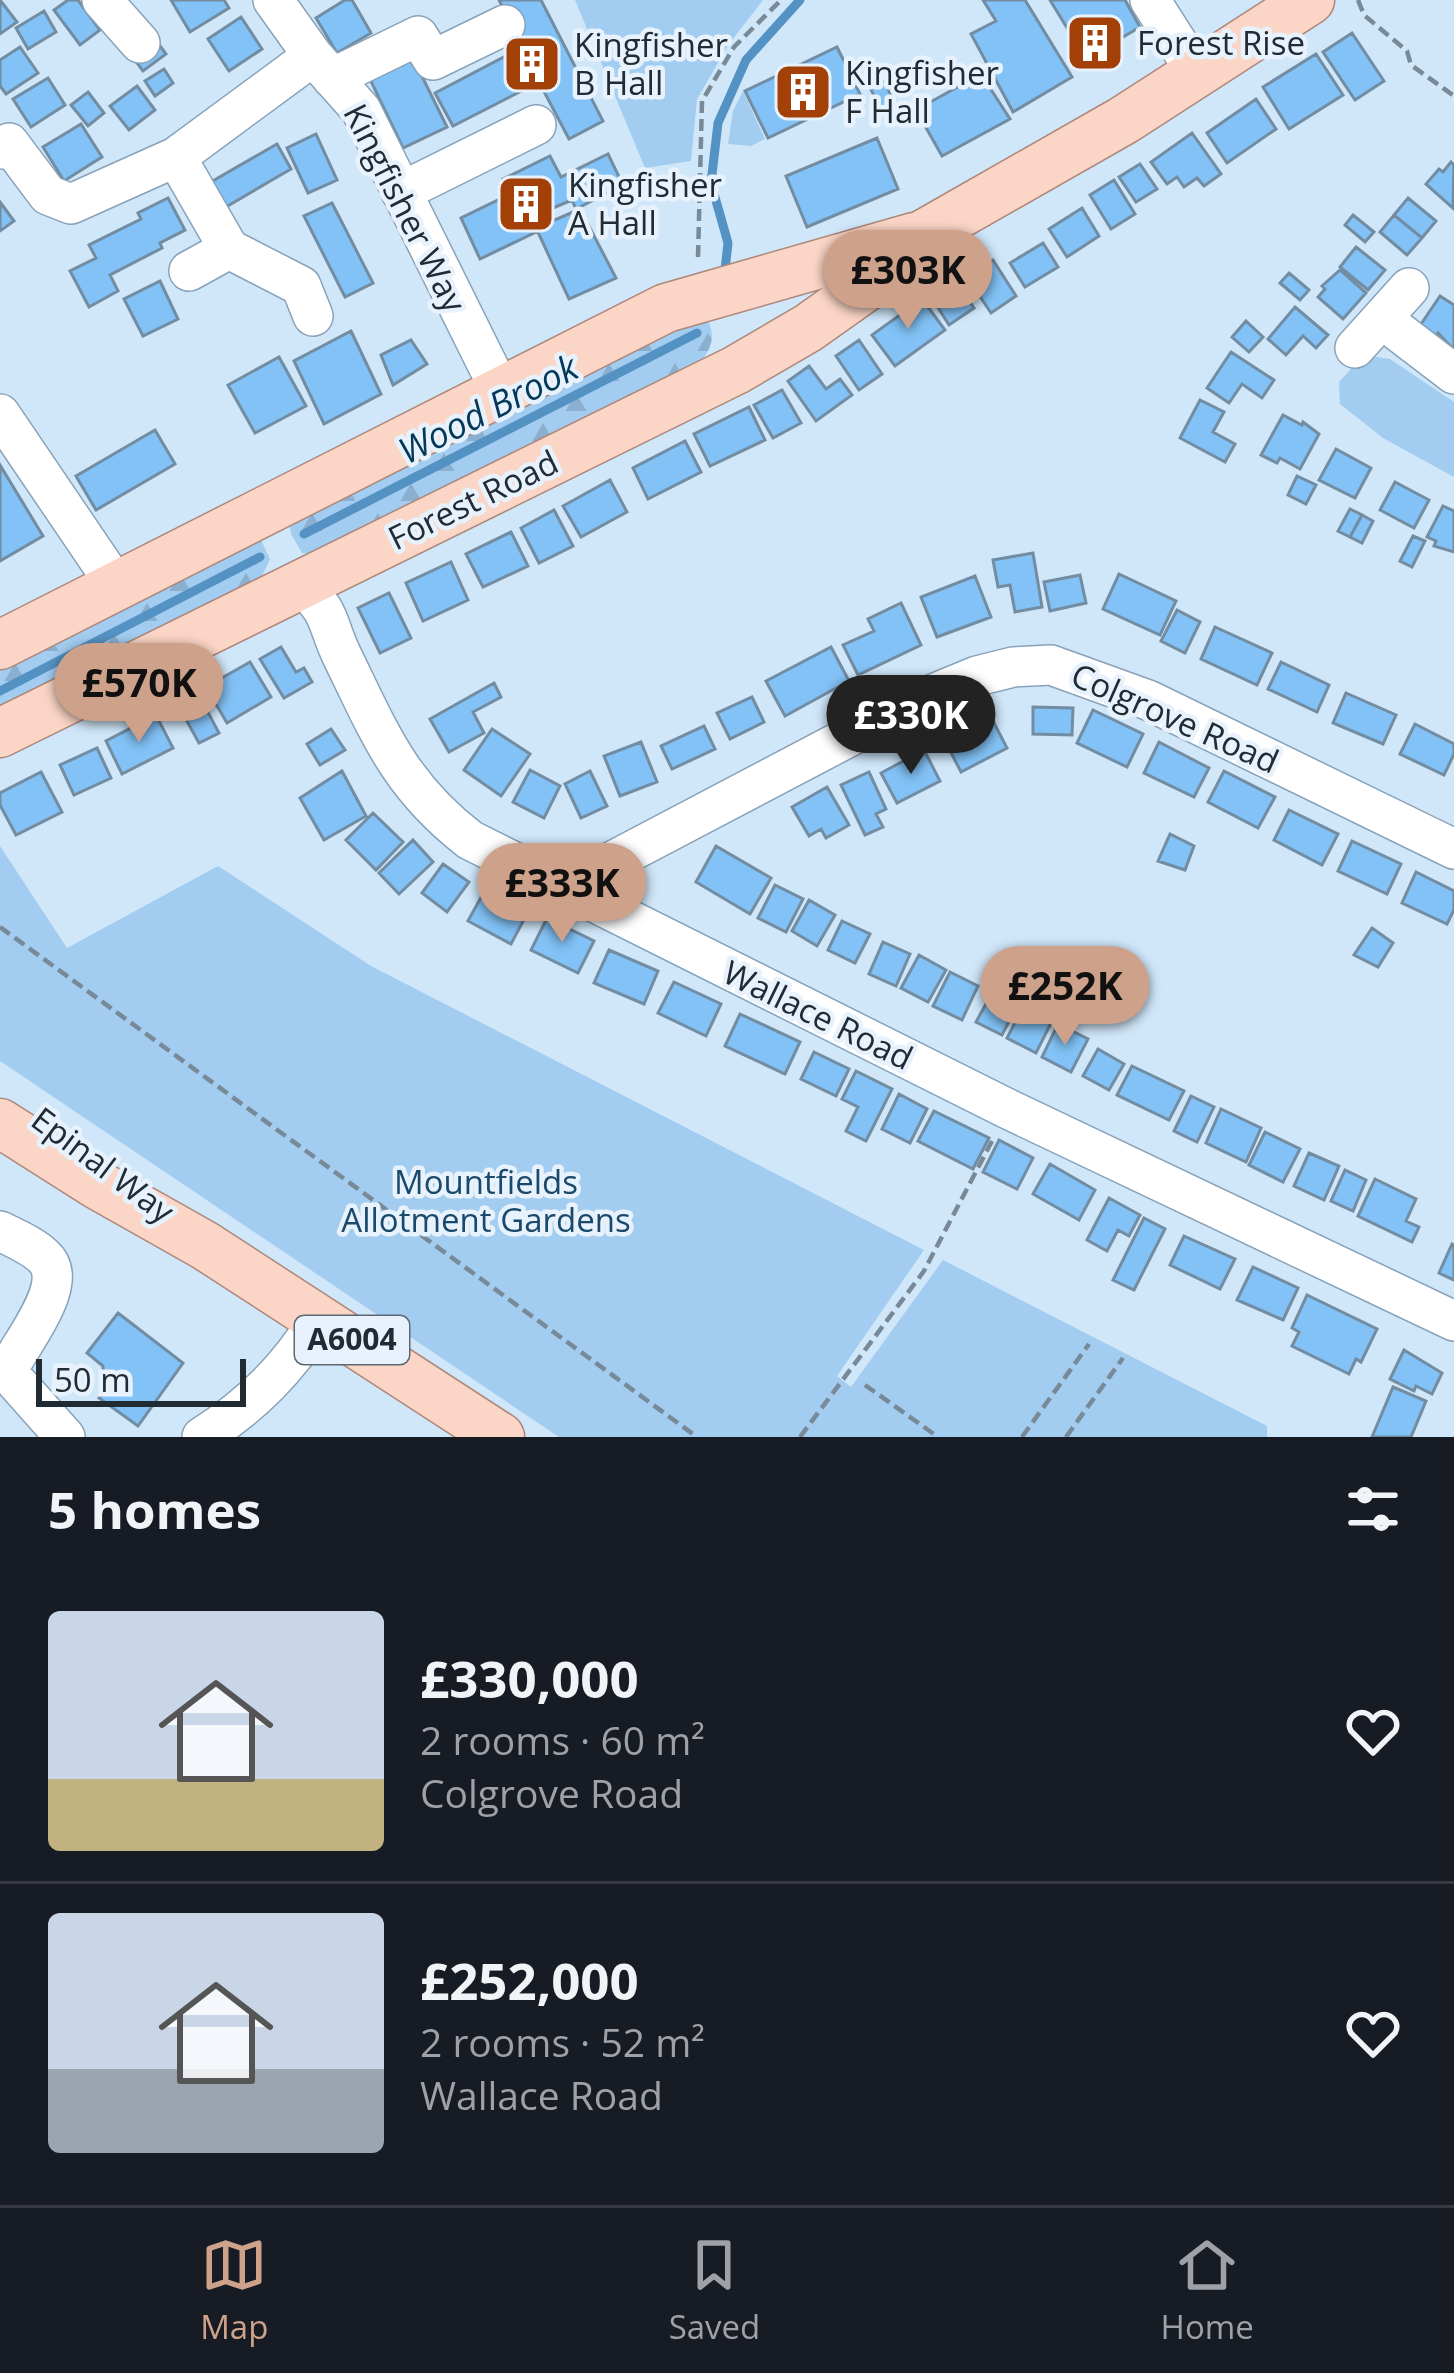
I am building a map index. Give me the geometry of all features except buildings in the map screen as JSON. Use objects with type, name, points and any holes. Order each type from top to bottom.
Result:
[{"type":"main road","name":"Forest Road","points":[[0,733],[736,370],[844,302],[925,234],[1124,120],[1310,0]]},
{"type":"main road","name":"Forest Road","points":[[0,645],[666,308],[925,234]]},
{"type":"main road","points":[[704,298],[722,314],[735,345],[736,370]]},
{"type":"main road","points":[[266,514],[302,586]]},
{"type":"main road","name":"Epinal Way","points":[[0,1088],[112,1166],[204,1245]]},
{"type":"main road","name":"Epinal Way","points":[[0,1123],[204,1245],[500,1437]]},
{"type":"street","points":[[102,0],[140,43]]},
{"type":"street","name":"Kingfisher Way","points":[[273,0],[361,110],[500,390]]},
{"type":"street","points":[[1150,0],[1196,72]]},
{"type":"street","points":[[3,140],[48,195],[70,204],[176,157],[322,67],[418,36],[433,60],[506,25]]},
{"type":"street","points":[[401,192],[536,125]]},
{"type":"street","points":[[176,157],[229,249],[301,286],[313,316]]},
{"type":"street","points":[[189,271],[229,249]]},
{"type":"street","points":[[1355,348],[1409,288]]},
{"type":"street","points":[[1382,319],[1454,374]]},
{"type":"street","points":[[0,414],[116,585]]},
{"type":"street","name":"Wallace Road","points":[[302,586],[310,614],[335,642],[395,764],[440,817],[470,840],[1008,1109],[1454,1321]]},
{"type":"street","name":"Colgrove Road","points":[[585,900],[593,881],[609,863],[920,700],[1013,667],[1051,665],[1108,684],[1454,849]]},
{"type":"street","points":[[0,1231],[49,1262],[52,1294],[4,1367],[65,1437]]},
{"type":"street","points":[[202,1437],[270,1386],[319,1318]]},
{"type":"path","points":[[704,298],[697,266],[702,101],[734,46],[781,0]]},
{"type":"path","points":[[1358,0],[1364,15],[1407,51],[1411,65],[1454,96]]},
{"type":"path","points":[[0,927],[697,1437]]},
{"type":"path","points":[[800,1437],[925,1271],[1008,1109]]},
{"type":"path","points":[[1022,1437],[1089,1344]]},
{"type":"path","points":[[1066,1437],[1123,1358]]},
{"type":"path","points":[[865,1384],[938,1437]]},
{"type":"green space","points":[[575,0],[763,0],[729,44],[697,99],[691,161],[645,168]]},
{"type":"green space","points":[[743,91],[765,139],[751,146],[728,144],[733,111]]},
{"type":"green space","points":[[705,315],[712,338],[703,359],[309,554],[302,553],[291,534],[289,519]]},
{"type":"green space","points":[[1376,357],[1390,359],[1454,402],[1454,477],[1383,438],[1340,404],[1339,382],[1351,369]]},
{"type":"green space","points":[[260,538],[270,559],[262,576],[0,711],[0,657]]},
{"type":"green space","name":"Mountfields Allotment Gardens","points":[[0,846],[67,948],[218,866],[371,966],[924,1250],[837,1376],[851,1387],[943,1260],[1267,1426],[1267,1437],[559,1437],[0,1061]]},
{"type":"waterway","name":"Wood Brook","points":[[725,270],[728,243],[711,183],[718,123],[746,60],[800,0]]},
{"type":"waterway","name":"Wood Brook","points":[[304,534],[697,333]]},
{"type":"waterway","name":"Wood Brook","points":[[0,691],[260,557]]},
{"type":"place","name":"Forest Rise","points":[[1095,43]]},
{"type":"place","name":"Kingfisher B Hall","points":[[532,64]]},
{"type":"place","name":"Kingfisher F Hall","points":[[803,92]]},
{"type":"place","name":"Kingfisher A Hall","points":[[526,204]]}]
